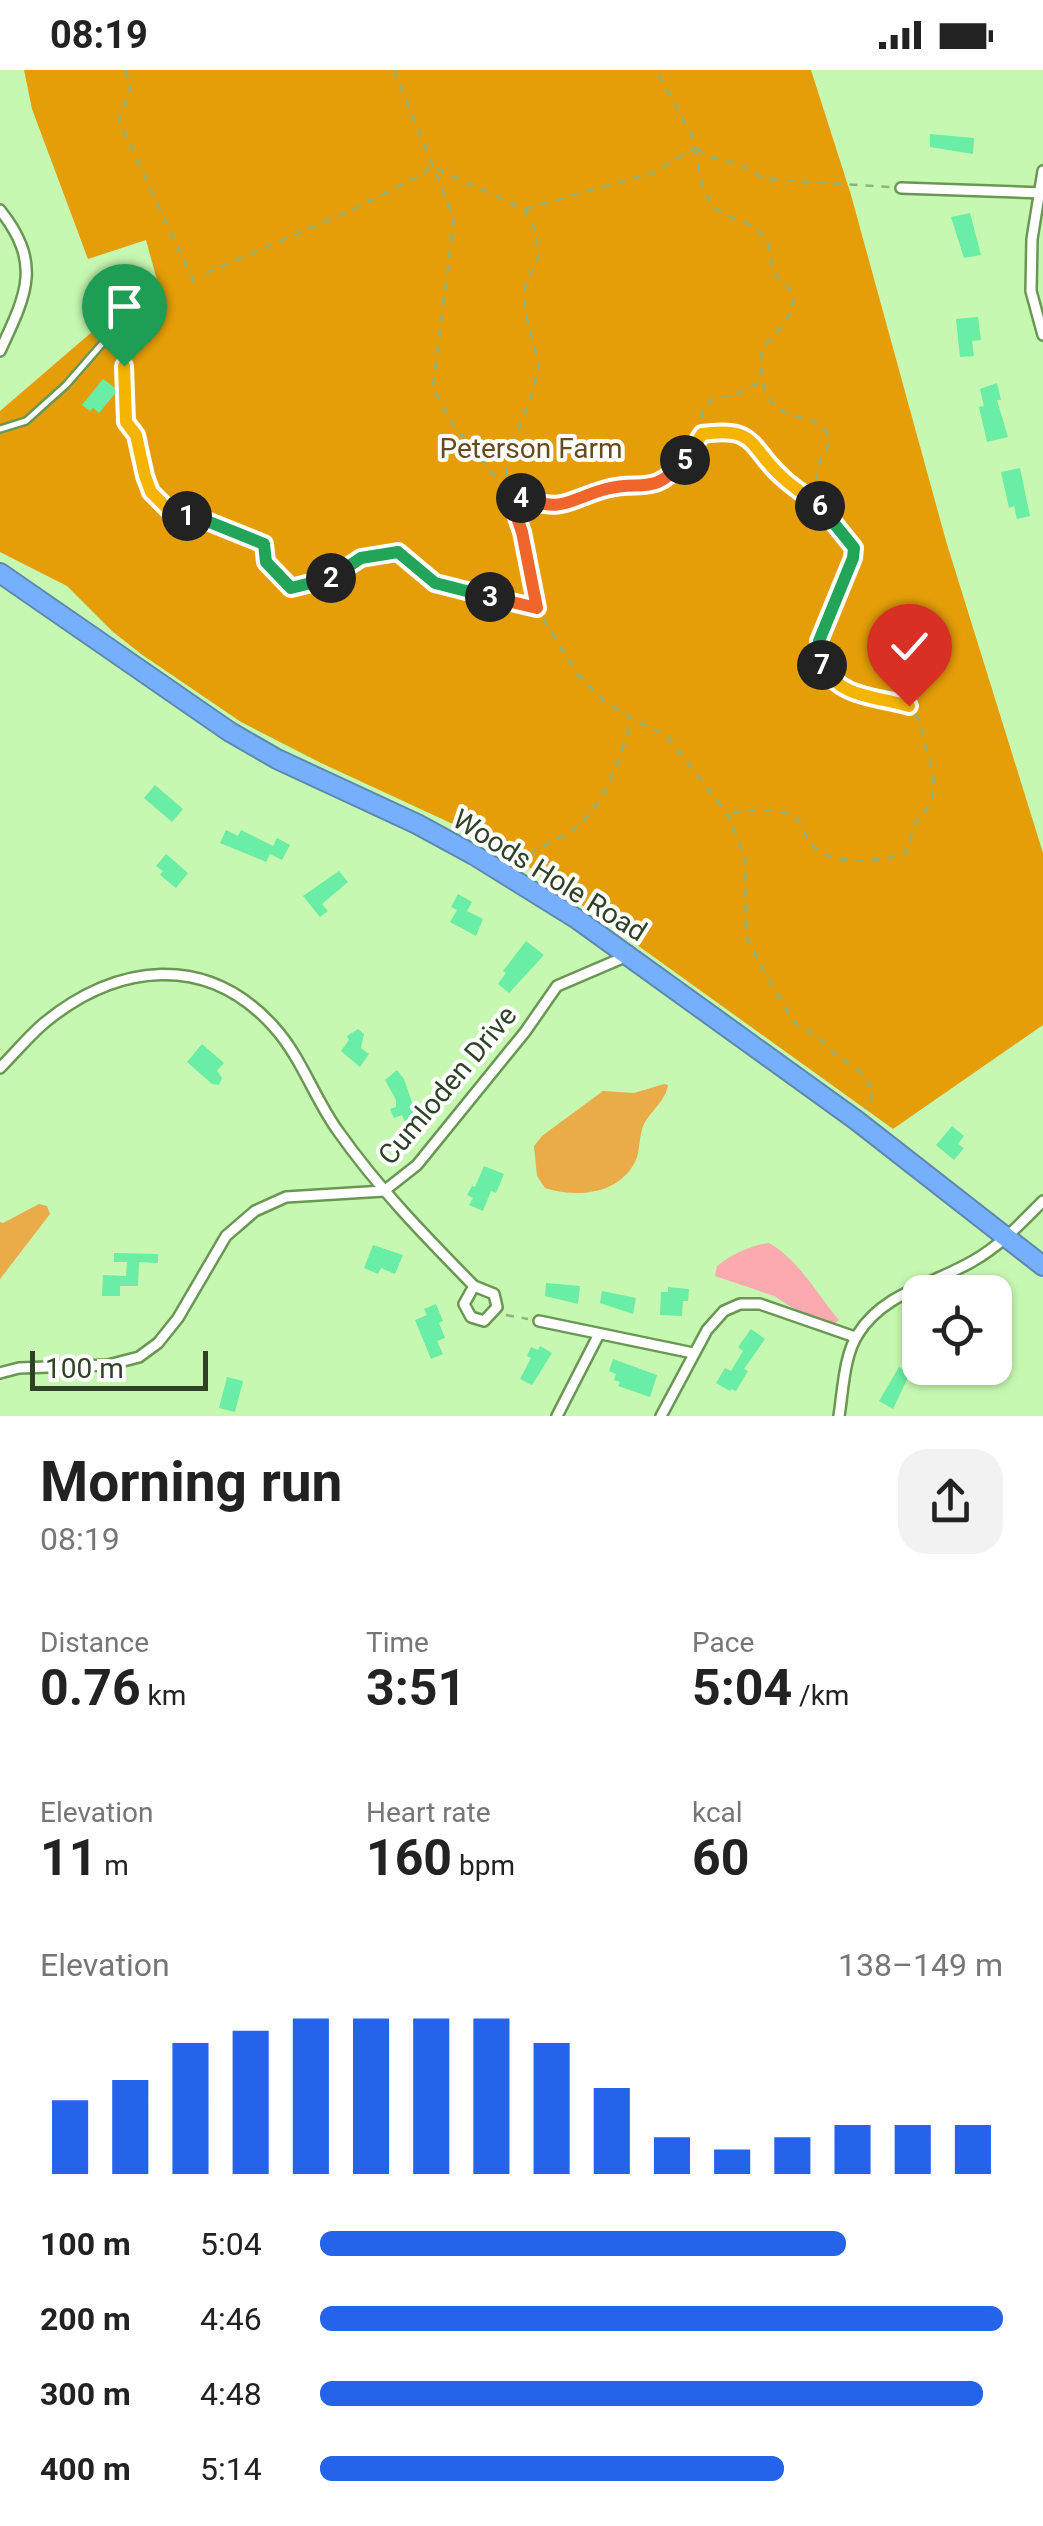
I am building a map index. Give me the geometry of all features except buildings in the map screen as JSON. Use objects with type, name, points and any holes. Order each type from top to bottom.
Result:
[{"type":"highway","name":"Woods Hole Road","points":[[0,573],[230,732],[276,759],[417,824],[507,875],[628,956],[856,1120],[1043,1266]]},
{"type":"street","points":[[1043,170],[1032,239],[1031,291],[1043,335]]},
{"type":"street","points":[[901,188],[1042,193]]},
{"type":"street","points":[[0,210],[26,255],[28,277],[21,307],[0,351]]},
{"type":"street","name":"Cumloden Drive","points":[[0,1373],[19,1368],[108,1365],[138,1357],[158,1343],[178,1318],[226,1236],[256,1212],[286,1197],[384,1191],[417,1165],[525,1032],[557,986],[628,956]]},
{"type":"street","points":[[0,1068],[44,1023],[99,989],[142,974],[180,973],[209,980],[248,1003],[274,1027],[311,1080],[335,1128],[384,1191],[474,1286],[494,1294],[498,1300],[495,1313],[484,1321],[471,1317],[464,1304],[474,1286]]},
{"type":"street","points":[[839,1416],[855,1337],[880,1307],[971,1262],[1006,1237],[1043,1201]]},
{"type":"street","points":[[662,1416],[693,1352],[724,1311],[740,1304],[760,1304],[855,1337]]},
{"type":"street","points":[[539,1321],[693,1352]]},
{"type":"street","points":[[557,1416],[599,1334]]},
{"type":"lane","points":[[0,429],[26,421],[66,385],[115,329],[122,298]]},
{"type":"path","points":[[125,70],[131,85],[119,121],[194,282]]},
{"type":"path","points":[[394,70],[454,218],[433,387],[451,422],[504,484],[522,532],[537,608],[578,675],[603,700],[666,735],[726,813],[745,857],[746,936],[793,1021],[858,1069],[874,1090],[868,1106],[857,1111],[856,1120]]},
{"type":"path","points":[[656,70],[694,138],[704,193],[725,215],[755,227],[771,247],[779,280],[788,284],[794,294],[785,326],[762,348],[762,381],[769,399],[783,412],[814,421],[829,438],[817,466],[824,509]]},
{"type":"path","points":[[695,148],[710,157],[740,164],[764,179],[901,188]]},
{"type":"path","points":[[524,209],[652,172],[695,148]]},
{"type":"path","points":[[206,272],[350,211],[425,173],[432,159]]},
{"type":"path","points":[[436,168],[524,209],[536,230],[538,258],[526,286],[525,311],[539,364],[533,392],[511,448],[504,484]]},
{"type":"path","points":[[425,173],[439,176]]},
{"type":"path","points":[[124,342],[126,422],[136,435],[151,492],[177,518],[192,515],[264,544],[266,562],[291,588],[332,578],[361,558],[398,552],[435,583],[537,608]]},
{"type":"path","points":[[509,494],[552,506],[572,504],[608,488],[651,487],[683,464],[702,434],[702,412],[714,397],[732,396],[762,381]]},
{"type":"path","points":[[702,434],[728,430],[758,445],[778,474],[824,509],[854,548],[819,641],[823,670],[866,699],[909,706],[917,716],[934,779],[928,809],[917,819],[905,854],[890,858],[822,855],[808,840],[798,819],[790,814],[750,810],[726,813]]},
{"type":"path","points":[[507,875],[532,850],[576,828],[608,786],[632,719]]},
{"type":"path","points":[[495,1313],[539,1321]]},
{"type":"shaded area","points":[[668,1085],[664,1096],[642,1129],[638,1153],[628,1173],[595,1191],[570,1193],[545,1188],[537,1176],[534,1146],[542,1136],[603,1091],[634,1093]]},
{"type":"shaded area","points":[[39,1204],[47,1206],[50,1214],[0,1279],[0,1222]]},
{"type":"shaded area","points":[[769,1243],[799,1268],[839,1320],[820,1325],[774,1296],[715,1276],[717,1266],[729,1258]]},
{"type":"green space","name":"Peterson Farm","points":[[24,70],[811,70],[851,195],[946,541],[1043,853],[1043,1025],[893,1129],[530,868],[455,825],[241,722],[141,654],[67,586],[0,552],[0,411],[107,319],[109,331],[161,295],[146,240],[88,259],[32,109]]},
{"type":"route","points":[[124,366],[126,422],[136,435],[151,492],[177,518],[192,515],[264,544],[266,562],[291,588],[332,578],[361,558],[398,552],[435,583],[537,608],[522,532],[509,494],[552,506],[572,504],[608,488],[651,487],[683,464],[702,434],[728,430],[758,445],[778,474],[824,509],[854,548],[819,641],[823,670],[866,699],[909,706]]}]
